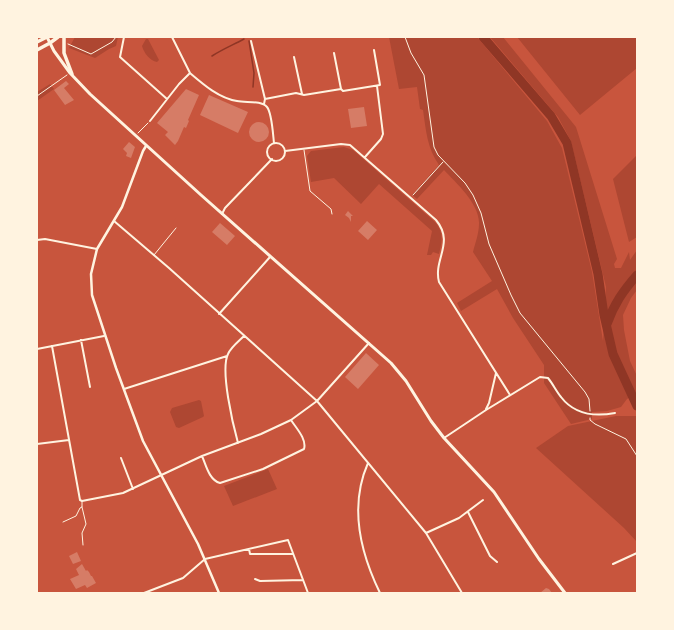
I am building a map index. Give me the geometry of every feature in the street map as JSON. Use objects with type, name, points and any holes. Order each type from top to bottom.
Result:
[{"type":"main road","points":[[37,42],[47,37],[72,74],[90,94],[146,146],[391,364],[406,381],[431,421],[444,438],[494,492],[539,559],[565,593]]},
{"type":"main road","points":[[37,50],[58,37]]},
{"type":"main road","points":[[64,37],[64,53],[72,74]]},
{"type":"street","points":[[124,37],[120,57],[167,99]]},
{"type":"street","points":[[172,37],[190,73],[223,97],[238,101],[264,104],[268,109],[274,143]]},
{"type":"street","points":[[251,41],[265,99],[264,104]]},
{"type":"street","points":[[365,157],[381,139],[383,134],[377,86],[380,85],[374,50]]},
{"type":"street","points":[[334,53],[341,89]]},
{"type":"street","points":[[294,57],[302,94]]},
{"type":"street","points":[[150,121],[190,73]]},
{"type":"street","points":[[265,99],[296,93],[304,95],[341,89],[343,91],[377,86]]},
{"type":"street","points":[[274,143],[283,146],[285,151],[282,159],[275,160],[268,155],[268,149],[274,143]]},
{"type":"street","points":[[285,151],[348,144],[365,157],[436,220],[443,230],[445,240],[438,271],[439,282],[510,395]]},
{"type":"street","points":[[146,146],[122,207],[97,249],[92,274],[92,295],[104,336],[143,441],[160,475],[185,518],[205,559],[219,593]]},
{"type":"street","points":[[222,214],[225,208],[272,159]]},
{"type":"street","points":[[114,221],[317,401],[426,533],[462,593]]},
{"type":"street","points":[[37,240],[45,239],[97,249]]},
{"type":"street","points":[[220,314],[271,256]]},
{"type":"street","points":[[37,349],[104,336]]},
{"type":"street","points":[[238,443],[227,388],[226,371],[227,356],[231,349],[244,336]]},
{"type":"street","points":[[81,340],[90,388]]},
{"type":"street","points":[[52,346],[80,500],[82,501],[114,496],[133,489],[202,456],[261,434],[292,420],[317,401],[369,343]]},
{"type":"street","points":[[124,389],[227,356]]},
{"type":"street","points":[[486,410],[496,373]]},
{"type":"street","points":[[444,438],[510,395],[537,379],[544,377],[551,382],[561,398],[567,404],[584,413],[590,415],[604,415],[615,413]]},
{"type":"street","points":[[202,456],[211,477],[220,483],[263,469],[304,448],[304,441],[292,420]]},
{"type":"street","points":[[37,444],[69,440]]},
{"type":"street","points":[[121,458],[133,489]]},
{"type":"street","points":[[368,463],[362,476],[357,509],[359,532],[367,562],[380,593]]},
{"type":"street","points":[[426,533],[459,518],[482,500]]},
{"type":"street","points":[[468,512],[490,556],[497,562]]},
{"type":"street","points":[[144,593],[183,578],[205,559],[288,540],[292,554],[308,593]]},
{"type":"street","points":[[249,549],[250,554],[292,554]]},
{"type":"street","points":[[613,564],[637,553]]},
{"type":"street","points":[[255,579],[260,581],[303,580]]},
{"type":"lane","points":[[304,150],[310,191],[331,210],[332,214]]},
{"type":"lane","points":[[154,255],[176,228]]},
{"type":"lane","points":[[82,501],[86,524],[82,533],[83,545]]},
{"type":"lane","points":[[63,522],[76,516],[82,507]]},
{"type":"path","points":[[67,44],[91,54],[112,42],[116,37]]},
{"type":"path","points":[[405,37],[411,53],[424,75],[434,147],[438,155],[465,183],[473,195],[481,213],[489,244],[520,313],[589,399],[590,420],[595,424],[626,439],[637,456]]},
{"type":"path","points":[[37,96],[66,76]]},
{"type":"path","points":[[136,136],[150,121]]},
{"type":"path","points":[[411,198],[443,161]]},
{"type":"shaded area","points":[[75,37],[118,37],[116,46],[95,58],[69,48]]},
{"type":"shaded area","points":[[389,37],[477,37],[547,121],[562,148],[592,272],[603,341],[606,287],[571,141],[558,117],[490,37],[503,37],[576,127],[617,259],[614,264],[615,268],[621,268],[629,252],[630,260],[637,250],[637,290],[631,298],[623,315],[624,330],[630,361],[637,376],[637,393],[627,399],[621,407],[607,411],[592,412],[592,419],[571,424],[544,383],[544,365],[513,318],[497,289],[461,311],[457,303],[492,281],[473,252],[479,224],[478,216],[472,202],[444,170],[417,199],[412,195],[439,165],[429,145],[423,110],[420,109],[417,87],[399,89]]},
{"type":"shaded area","points":[[517,37],[637,37],[637,68],[580,115]]},
{"type":"shaded area","points":[[146,39],[148,39],[159,60],[157,62],[150,58],[143,49],[142,46]]},
{"type":"shaded area","points":[[50,84],[54,89],[37,101],[37,92]]},
{"type":"shaded area","points":[[344,147],[353,150],[435,222],[442,237],[439,254],[433,252],[431,255],[427,255],[432,231],[379,184],[361,204],[334,178],[311,182],[307,156],[311,151]]},
{"type":"shaded area","points":[[637,155],[637,237],[629,242],[613,179]]},
{"type":"shaded area","points":[[199,400],[201,401],[204,416],[179,428],[176,427],[170,412],[172,408]]},
{"type":"shaded area","points":[[616,416],[637,416],[637,542],[624,528],[536,448],[568,426]]},
{"type":"shaded area","points":[[268,469],[277,489],[233,506],[224,486]]},
{"type":"building","points":[[66,81],[69,84],[64,88],[74,100],[65,105],[54,90]]},
{"type":"building","points":[[186,89],[199,95],[186,128],[184,127],[175,145],[165,135],[168,132],[157,123]]},
{"type":"building","points":[[209,95],[248,112],[238,133],[200,115]]},
{"type":"building","points":[[364,107],[367,126],[351,128],[348,109]]},
{"type":"building","points":[[259,122],[266,125],[269,132],[266,139],[259,142],[252,139],[249,132],[252,125]]},
{"type":"building","points":[[129,142],[135,147],[131,158],[126,156],[127,153],[123,149]]},
{"type":"building","points":[[348,211],[353,216],[351,216],[351,222],[345,215]]},
{"type":"building","points":[[367,221],[377,230],[368,240],[358,231]]},
{"type":"building","points":[[220,223],[235,236],[227,245],[212,232]]},
{"type":"building","points":[[366,353],[379,365],[358,389],[345,377]]},
{"type":"building","points":[[77,552],[81,561],[73,564],[69,556]]},
{"type":"building","points":[[82,564],[96,583],[87,588],[85,585],[76,589],[70,579],[79,575],[76,569]]},
{"type":"building","points":[[546,588],[552,593],[540,593]]},
{"type":"waterway","points":[[483,37],[551,116],[567,143],[598,274],[604,315],[613,354],[637,406]]},
{"type":"waterway","points":[[212,56],[244,39]]},
{"type":"waterway","points":[[249,41],[254,73],[253,87]]},
{"type":"waterway","points":[[607,324],[619,298],[637,275]]}]
